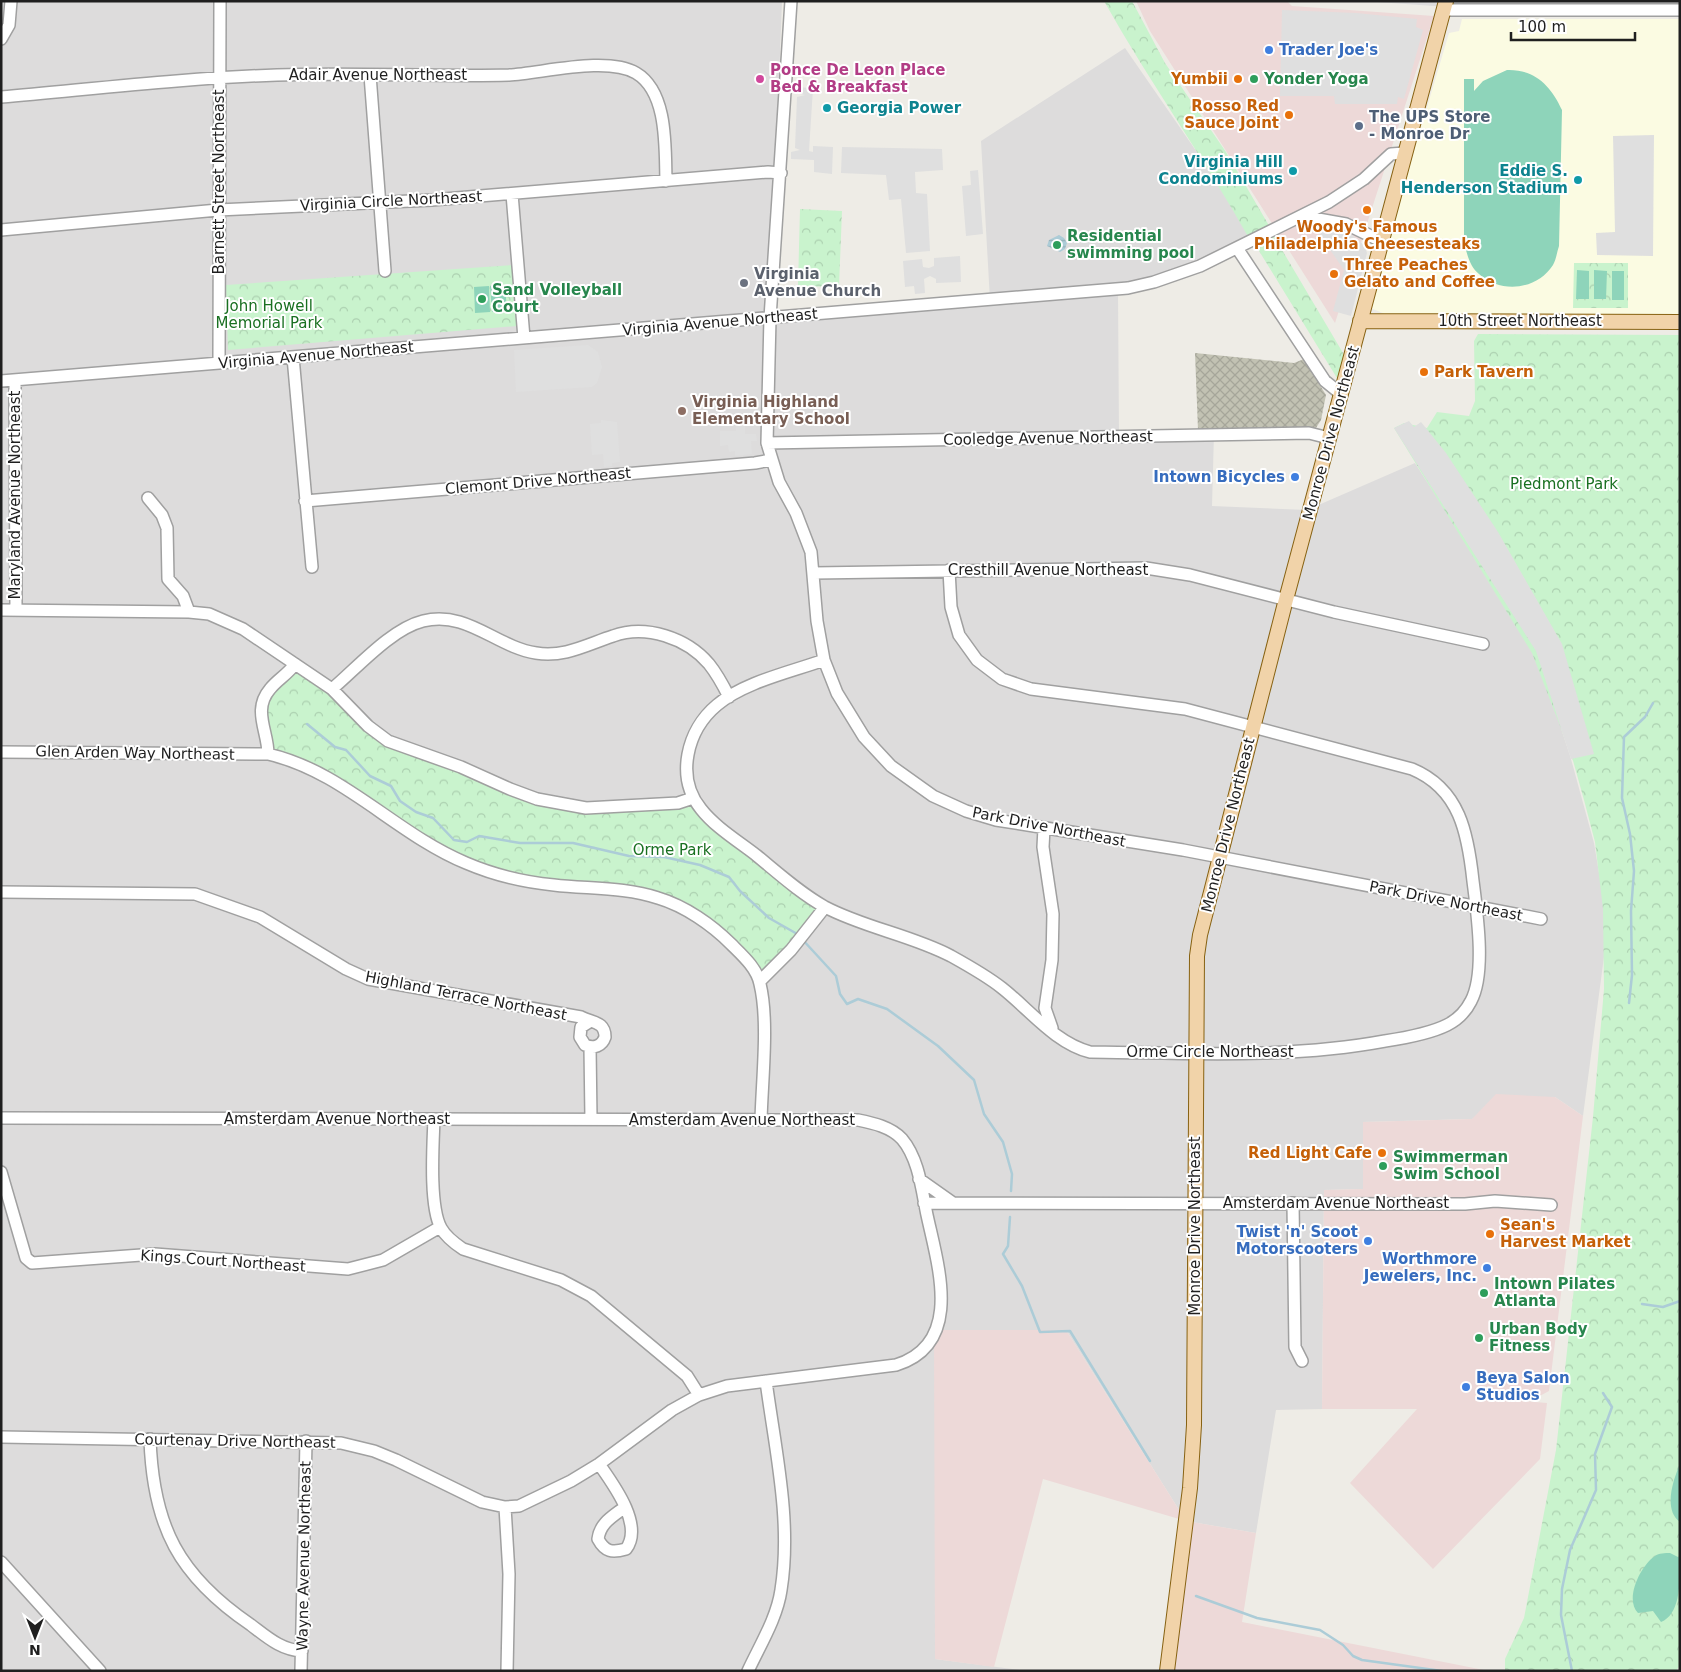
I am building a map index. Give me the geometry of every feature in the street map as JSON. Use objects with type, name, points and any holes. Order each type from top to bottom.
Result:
[{"type":"main road","name":"Monroe Drive Northeast","points":[[1168,1671],[1190,1488],[1194,1426],[1197,956],[1253,727],[1444,5]]},
{"type":"main road","name":"10th Street Northeast","points":[[1360,321],[1680,322]]},
{"type":"street","points":[[1,39],[9,26],[11,1]]},
{"type":"street","name":"Barnett Street Northeast","points":[[219,363],[220,1]]},
{"type":"street","name":"Park Drive Northeast","points":[[791,1],[770,318],[768,443],[771,460],[779,482],[804,531],[814,573],[817,622],[824,660],[837,693],[855,724],[877,752],[907,779],[933,796],[966,811],[996,820],[1220,857],[1541,919]]},
{"type":"street","points":[[1444,5],[1640,6],[1680,10]]},
{"type":"street","name":"Adair Avenue Northeast","points":[[1,97],[219,78],[509,75],[605,65],[626,68],[646,80],[659,101],[666,181]]},
{"type":"street","points":[[370,75],[385,271]]},
{"type":"street","name":"Virginia Avenue Northeast","points":[[1,381],[1128,288],[1179,274],[1237,248],[1344,194],[1364,179],[1391,154],[1404,153]]},
{"type":"street","name":"Virginia Circle Northeast","points":[[1,230],[218,210],[380,203],[781,173]]},
{"type":"street","points":[[512,194],[524,338]]},
{"type":"street","points":[[1301,216],[1346,224],[1381,241]]},
{"type":"street","points":[[1237,248],[1325,381],[1341,394]]},
{"type":"street","points":[[293,357],[312,567]]},
{"type":"street","name":"Maryland Avenue Northeast","points":[[15,380],[16,610]]},
{"type":"street","name":"Cooledge Avenue Northeast","points":[[768,443],[1309,433],[1329,438]]},
{"type":"street","name":"Clemont Drive Northeast","points":[[306,501],[755,463],[771,460]]},
{"type":"street","points":[[148,498],[162,515],[167,528],[168,580],[183,596],[189,612]]},
{"type":"street","name":"Cresthill Avenue Northeast","points":[[814,573],[1146,568],[1190,575],[1378,622],[1483,644]]},
{"type":"street","name":"Orme Circle Northeast","points":[[693,798],[711,820],[801,892],[847,917],[934,947],[970,966],[1002,988],[1072,1046],[1090,1052],[1289,1052],[1334,1049],[1400,1038],[1447,1025],[1465,1010],[1476,989],[1478,962],[1476,906],[1472,871],[1460,818],[1450,798],[1436,782],[1412,769],[1185,709],[1031,689],[1002,679],[977,660],[959,635],[951,607],[949,570]]},
{"type":"street","points":[[1,610],[189,612],[209,614],[231,622],[332,689],[368,726],[388,740],[537,799],[569,806],[603,808],[678,803],[693,798],[686,771],[690,746],[706,717],[728,696],[824,660]]},
{"type":"street","points":[[332,689],[402,630],[422,622],[444,619],[468,623],[510,647],[541,654],[572,651],[625,632],[642,632],[664,636],[684,644],[702,657],[716,673],[728,696]]},
{"type":"street","points":[[268,754],[261,720],[262,704],[270,689],[287,676],[295,664]]},
{"type":"street","name":"Glen Arden Way Northeast","points":[[1,752],[268,754],[322,774],[423,842],[476,867],[533,882],[636,892],[674,905],[697,917],[726,938],[745,957],[760,981]]},
{"type":"street","points":[[1044,828],[1043,847],[1053,914],[1052,960],[1045,1008],[1054,1032]]},
{"type":"street","name":"Highland Terrace Northeast","points":[[1,892],[195,894],[260,917],[346,969],[368,979],[581,1017],[589,1022],[600,1023],[603,1027],[605,1037],[600,1045],[590,1047],[582,1042],[580,1037],[581,1027],[589,1022]]},
{"type":"street","points":[[761,1120],[764,1008],[760,981],[791,950],[826,907]]},
{"type":"street","name":"Highland Terrace Northeast","points":[[590,1047],[590,1119]]},
{"type":"street","name":"Amsterdam Avenue Northeast","points":[[1,1118],[858,1120],[874,1123],[891,1130],[902,1138],[910,1151],[919,1179],[924,1204],[1477,1204],[1495,1201],[1551,1205]]},
{"type":"street","points":[[434,1119],[434,1207],[440,1227],[450,1240],[463,1249],[561,1280],[591,1296],[687,1376],[699,1395]]},
{"type":"street","name":"Kings Court Northeast","points":[[1,1172],[26,1258],[32,1262],[155,1254],[348,1270],[383,1260],[440,1227]]},
{"type":"street","points":[[919,1179],[926,1186],[953,1203],[935,1217],[931,1233]]},
{"type":"street","points":[[1293,1203],[1295,1347],[1302,1361]]},
{"type":"street","name":"Courtenay Drive Northeast","points":[[1,1437],[341,1443],[374,1451],[482,1502],[505,1507],[532,1502],[599,1464],[672,1410],[699,1395],[727,1386],[896,1364],[909,1360],[921,1353],[935,1333],[942,1301],[940,1275],[924,1204]]},
{"type":"street","points":[[748,1671],[776,1608],[781,1590],[782,1505],[766,1381]]},
{"type":"street","points":[[150,1439],[155,1487],[160,1512],[172,1541],[188,1568],[206,1590],[230,1611],[282,1647],[302,1651]]},
{"type":"street","name":"Wayne Avenue Northeast","points":[[301,1671],[306,1441]]},
{"type":"street","points":[[599,1464],[625,1507]]},
{"type":"street","points":[[505,1507],[509,1584],[507,1671]]},
{"type":"street","points":[[1,1562],[100,1671]]},
{"type":"shaded area","points":[[1,1],[782,1],[770,317],[990,300],[981,141],[1125,48],[1257,239],[1118,292],[1119,436],[1214,433],[1212,506],[1307,510],[1415,463],[1536,651],[1571,759],[1594,843],[1605,909],[1605,949],[1583,1116],[1555,1097],[1472,1119],[1363,1122],[1363,1189],[1324,1190],[1322,1409],[1276,1410],[1256,1533],[1186,1521],[1066,1330],[935,1659],[1028,1671],[1,1671]]},
{"type":"shaded area","points":[[1136,1],[1287,1],[1292,6],[1434,16],[1335,323],[1150,31]]},
{"type":"shaded area","points":[[1363,1],[1680,1],[1680,10],[1448,7]]},
{"type":"shaded area","points":[[1282,10],[1356,13],[1417,19],[1416,27],[1423,30],[1404,99],[1398,97],[1397,104],[1335,104],[1334,96],[1280,96]]},
{"type":"shaded area","points":[[1462,19],[1680,19],[1680,316],[1390,316],[1368,307],[1449,33],[1459,31]]},
{"type":"shaded area","points":[[795,87],[813,88],[809,151],[813,152],[813,146],[833,147],[832,174],[814,172],[814,160],[791,159],[791,152],[800,150],[795,148],[797,97],[805,95],[795,93]]},
{"type":"shaded area","points":[[1654,135],[1653,256],[1597,255],[1596,233],[1615,232],[1613,136]]},
{"type":"shaded area","points":[[842,147],[942,149],[943,170],[915,172],[916,193],[927,194],[930,251],[906,253],[901,199],[889,200],[886,175],[841,173]]},
{"type":"shaded area","points":[[978,170],[983,234],[966,236],[962,186],[971,185],[970,171]]},
{"type":"shaded area","points":[[1318,227],[1352,235],[1365,246],[1367,253],[1351,316],[1333,311],[1344,270],[1317,231]]},
{"type":"shaded area","points":[[960,256],[961,282],[936,283],[936,279],[930,276],[924,279],[925,293],[915,294],[914,286],[905,287],[903,261],[922,259],[923,267],[929,268],[934,266],[934,258]]},
{"type":"shaded area","points":[[588,345],[598,352],[602,367],[597,383],[592,387],[516,392],[514,350]]},
{"type":"shaded area","points":[[1195,353],[1294,363],[1304,359],[1326,395],[1321,420],[1316,428],[1198,430]]},
{"type":"shaded area","points":[[601,420],[617,422],[620,462],[612,463],[612,466],[604,467],[603,454],[592,455],[590,424],[601,423]]},
{"type":"shaded area","points":[[736,420],[745,420],[745,434],[756,434],[757,441],[751,441],[752,454],[735,456],[735,451],[729,452],[728,445],[720,446],[720,431],[736,431]]},
{"type":"shaded area","points":[[1409,421],[1414,427],[1421,422],[1446,453],[1498,532],[1562,644],[1594,754],[1571,759],[1536,651],[1394,428]]},
{"type":"shaded area","points":[[1496,1094],[1555,1097],[1583,1116],[1549,1391],[1532,1400],[1523,1401],[1547,1403],[1540,1459],[1433,1569],[1350,1483],[1417,1409],[1322,1409],[1324,1190],[1363,1189],[1363,1122],[1472,1119]]},
{"type":"shaded area","points":[[934,1330],[1066,1330],[1186,1521],[1043,1479],[994,1667],[935,1659]]},
{"type":"shaded area","points":[[1186,1521],[1256,1533],[1242,1622],[1489,1671],[1169,1671]]},
{"type":"green space","points":[[1104,1],[1132,1],[1165,63],[1226,152],[1271,229],[1250,240]]},
{"type":"green space","points":[[1507,70],[1526,72],[1541,81],[1553,93],[1562,110],[1559,246],[1554,263],[1538,280],[1528,284],[1508,287],[1488,280],[1476,271],[1471,264],[1464,243],[1464,79],[1474,79],[1474,91],[1483,81]]},
{"type":"green space","points":[[800,209],[842,211],[839,287],[798,286]]},
{"type":"green space","points":[[1272,233],[1346,358],[1340,383],[1256,246],[1255,242]]},
{"type":"green space","points":[[1574,263],[1628,263],[1628,308],[1573,308]]},
{"type":"green space","name":"John Howell Memorial Park","points":[[512,265],[517,326],[228,350],[226,285]]},
{"type":"green space","points":[[1577,270],[1589,271],[1589,299],[1576,299]]},
{"type":"green space","points":[[1594,270],[1607,271],[1606,299],[1594,299]]},
{"type":"green space","points":[[1612,271],[1624,271],[1624,300],[1612,300]]},
{"type":"green space","name":"Sand Volleyball Court","points":[[505,285],[507,311],[492,312],[490,286]]},
{"type":"green space","name":"Sand Volleyball Court","points":[[489,286],[490,312],[475,313],[474,287]]},
{"type":"green space","name":"Piedmont Park","points":[[1478,334],[1680,335],[1680,1665],[1676,1671],[1505,1671],[1505,1659],[1524,1618],[1556,1450],[1593,1117],[1604,989],[1603,909],[1595,842],[1584,800],[1572,757],[1532,653],[1394,428],[1404,423],[1427,428],[1437,412],[1469,416],[1475,401],[1474,341]]},
{"type":"green space","name":"Orme Park","points":[[300,662],[369,730],[553,801],[619,807],[686,797],[825,905],[760,979],[680,902],[504,875],[427,841],[273,752],[264,728],[267,693]]},
{"type":"green space","points":[[1680,1464],[1680,1522],[1672,1510],[1671,1495],[1672,1486]]},
{"type":"green space","points":[[1670,1553],[1680,1558],[1678,1596],[1672,1612],[1668,1618],[1661,1622],[1653,1611],[1638,1613],[1634,1607],[1634,1591],[1640,1574],[1650,1560],[1658,1554]]},
{"type":"water","name":"Residential swimming pool","points":[[1059,235],[1067,243],[1065,249],[1060,252],[1047,246],[1049,240]]},
{"type":"waterway","points":[[1629,1003],[1632,975],[1631,911],[1634,871],[1630,834],[1622,798],[1624,737],[1645,717],[1653,703]]},
{"type":"waterway","points":[[307,724],[335,747],[346,750],[370,776],[391,786],[400,801],[416,812],[433,818],[454,840],[467,842],[479,836],[520,843],[573,843],[629,856],[664,857],[700,865],[729,877],[740,891],[769,918],[799,935]]},
{"type":"waterway","points":[[802,939],[836,976],[840,994],[847,1004],[858,999],[887,1009],[938,1046],[974,1080],[984,1114],[1003,1142],[1012,1174],[1011,1191]]},
{"type":"waterway","points":[[1010,1217],[1008,1246],[1003,1254],[1022,1286],[1040,1332],[1070,1331],[1150,1461]]},
{"type":"waterway","points":[[1642,1304],[1663,1307],[1680,1301]]},
{"type":"waterway","points":[[1572,1671],[1561,1615],[1562,1589],[1570,1550],[1596,1490],[1595,1454],[1612,1407],[1603,1393]]},
{"type":"waterway","points":[[1196,1596],[1257,1618],[1320,1630],[1343,1645],[1353,1656],[1362,1660],[1442,1671]]},
{"type":"place","name":"Trader Joe's","points":[[1269,50]]},
{"type":"place","name":"Ponce De Leon Place Bed & Breakfast","points":[[760,79]]},
{"type":"place","name":"Yumbii","points":[[1238,79]]},
{"type":"place","name":"Yonder Yoga","points":[[1254,79]]},
{"type":"place","name":"Georgia Power","points":[[827,108]]},
{"type":"place","name":"Rosso Red Sauce Joint","points":[[1289,115]]},
{"type":"place","name":"The UPS Store - Monroe Dr","points":[[1359,126]]},
{"type":"place","name":"Virginia Hill Condominiums","points":[[1293,171]]},
{"type":"place","name":"Eddie S. Henderson Stadium","points":[[1578,180]]},
{"type":"place","name":"Woody's Famous Philadelphia Cheesesteaks","points":[[1367,210]]},
{"type":"place","name":"Residential swimming pool","points":[[1057,245]]},
{"type":"place","name":"Three Peaches Gelato and Coffee","points":[[1334,274]]},
{"type":"place","name":"Virginia Avenue Church","points":[[744,283]]},
{"type":"place","name":"Sand Volleyball Court","points":[[482,299]]},
{"type":"place","name":"Park Tavern","points":[[1424,372]]},
{"type":"place","name":"Virginia Highland Elementary School","points":[[682,411]]},
{"type":"place","name":"Intown Bicycles","points":[[1295,477]]},
{"type":"place","name":"Red Light Cafe","points":[[1382,1153]]},
{"type":"place","name":"Swimmerman Swim School","points":[[1383,1166]]},
{"type":"place","name":"Sean's Harvest Market","points":[[1490,1234]]},
{"type":"place","name":"Twist 'n' Scoot Motorscooters","points":[[1368,1241]]},
{"type":"place","name":"Worthmore Jewelers, Inc.","points":[[1487,1268]]},
{"type":"place","name":"Intown Pilates Atlanta","points":[[1484,1293]]},
{"type":"place","name":"Urban Body Fitness","points":[[1479,1338]]},
{"type":"place","name":"Beya Salon Studios","points":[[1466,1387]]}]
